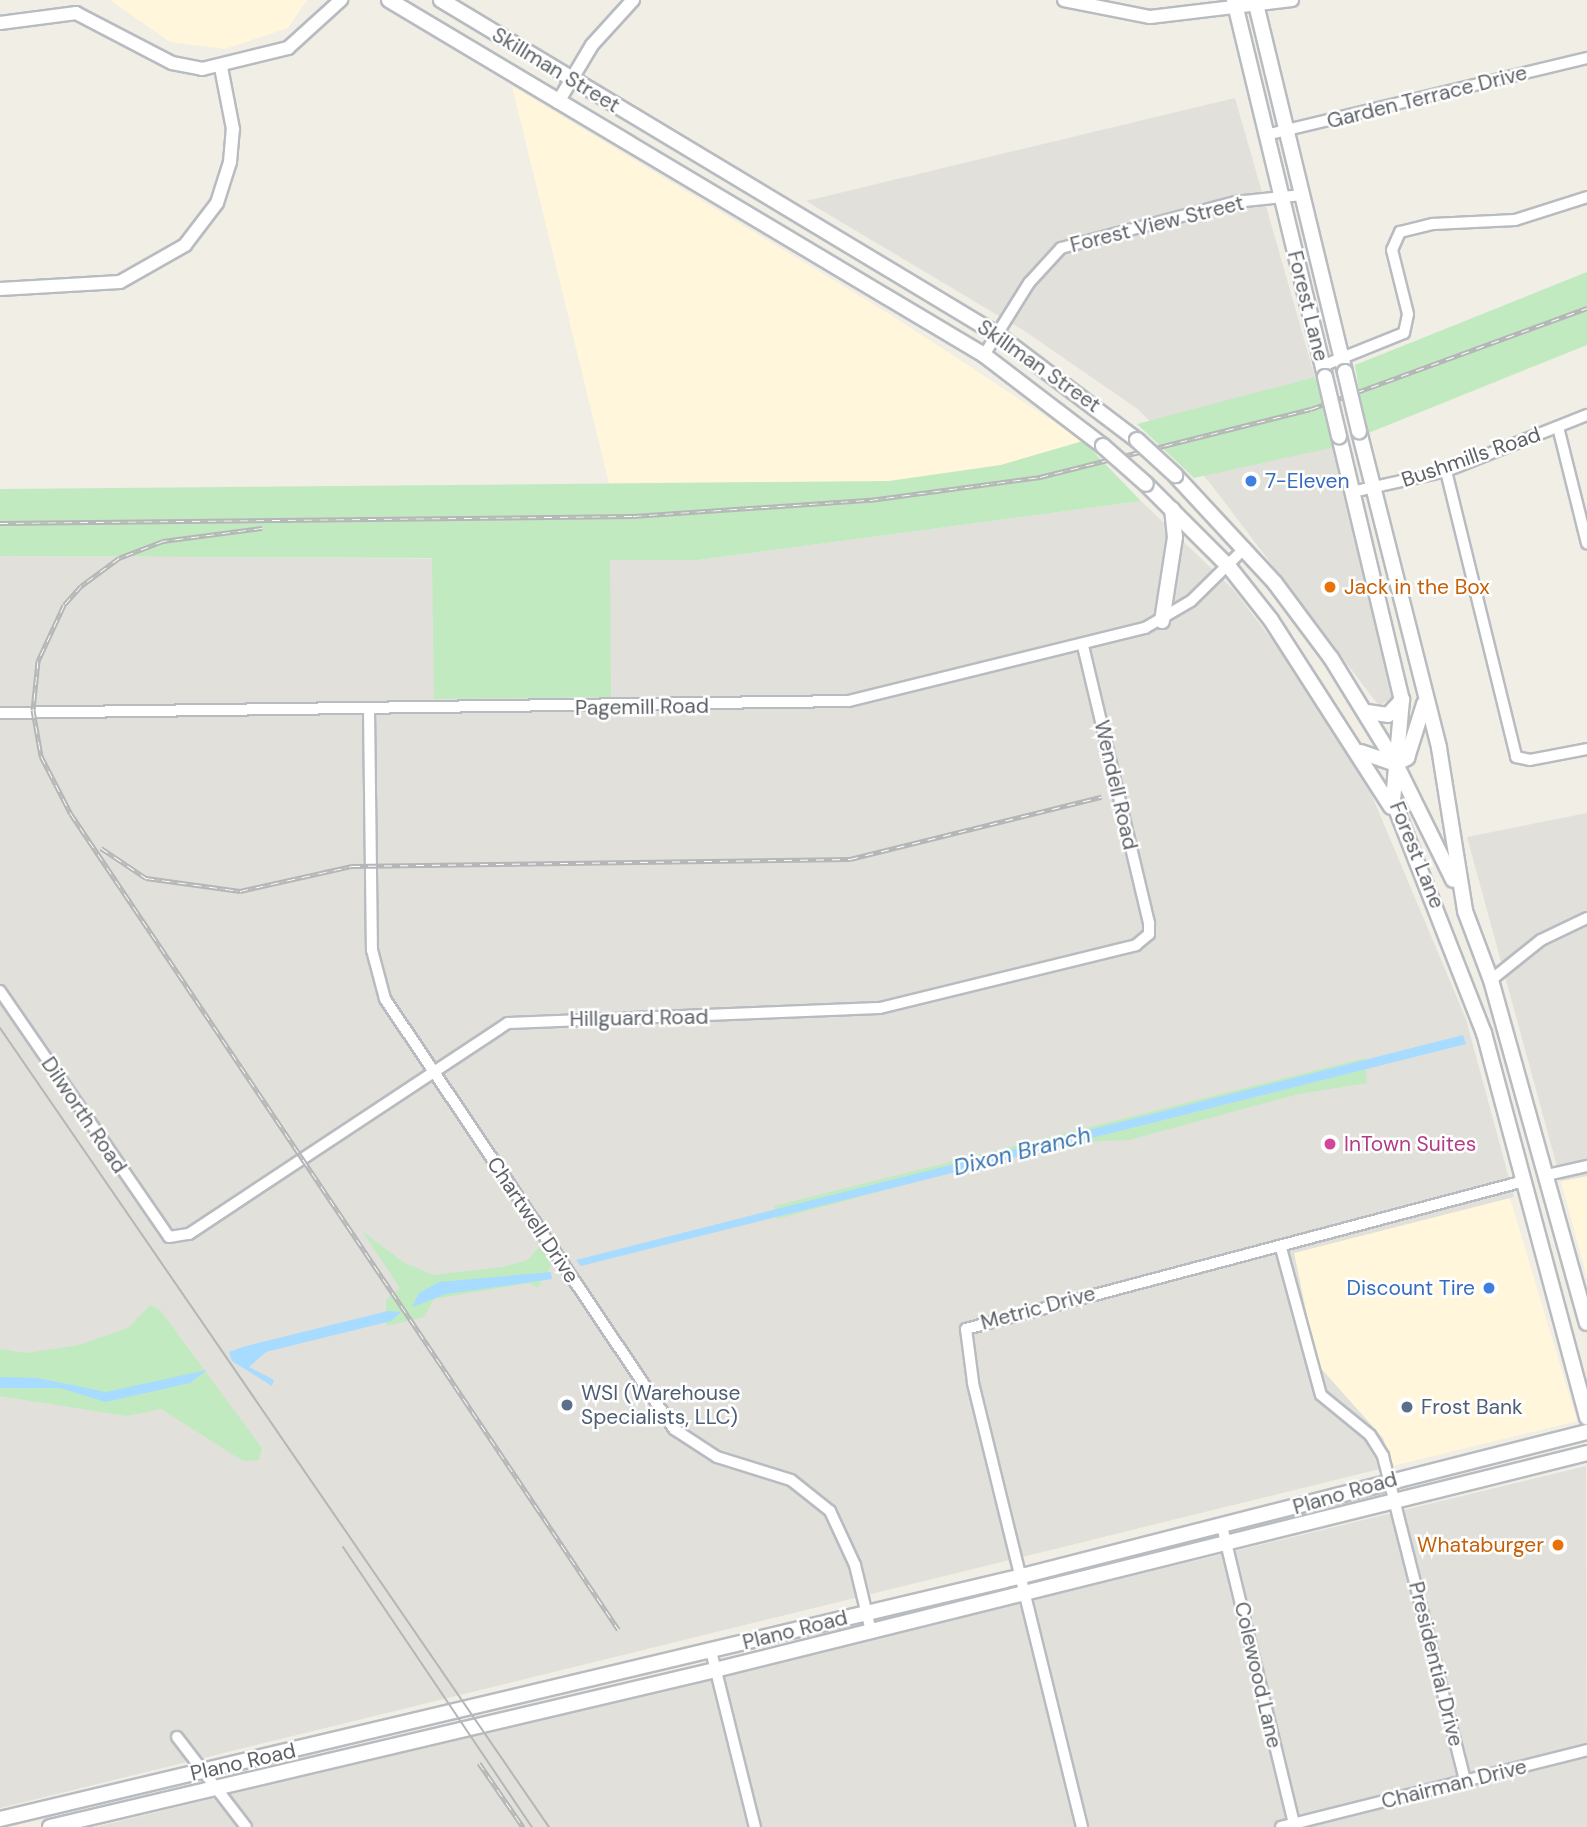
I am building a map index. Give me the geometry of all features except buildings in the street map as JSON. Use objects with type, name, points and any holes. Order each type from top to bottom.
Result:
[{"type":"main road","name":"Skillman Street","points":[[389,0],[984,355],[1076,423],[1146,484],[1230,568],[1360,751],[1397,817]]},
{"type":"main road","name":"Skillman Street","points":[[441,0],[998,335],[1093,402],[1137,440],[1175,475],[1245,548],[1367,712],[1396,764],[1465,911]]},
{"type":"main road","name":"Forest Lane","points":[[1254,2],[1425,699],[1465,911],[1491,980],[1587,1323]]},
{"type":"main road","name":"Forest Lane","points":[[1235,4],[1402,700],[1396,764],[1397,817],[1471,990],[1587,1417]]},
{"type":"main road","points":[[774,228],[787,207]]},
{"type":"main road","points":[[1076,423],[1093,402]]},
{"type":"main road","points":[[1162,621],[1175,537],[1172,509]]},
{"type":"main road","points":[[1380,604],[1392,609],[1399,638],[1412,652]]},
{"type":"main road","points":[[1360,751],[1396,764],[1412,753],[1425,699]]},
{"type":"main road","points":[[1367,712],[1388,715],[1402,700]]},
{"type":"main road","points":[[1471,990],[1491,980]]},
{"type":"main road","points":[[1524,1181],[1547,1175]]},
{"type":"main road","name":"Plano Road","points":[[0,1819],[1022,1576],[1587,1432]]},
{"type":"main road","name":"Plano Road","points":[[50,1827],[715,1670],[1587,1453]]},
{"type":"street","points":[[0,23],[76,13],[172,63],[221,67],[288,48],[341,0]]},
{"type":"street","points":[[558,102],[570,79],[633,0]]},
{"type":"street","points":[[1064,0],[1150,17],[1235,4],[1292,0]]},
{"type":"street","name":"Garden Terrace Drive","points":[[1266,135],[1587,58]]},
{"type":"street","points":[[0,289],[120,282],[185,246],[216,203],[230,162],[233,129],[221,67]]},
{"type":"street","name":"Forest View Street","points":[[984,355],[1044,264],[1070,244],[1235,202],[1302,195]]},
{"type":"street","points":[[1323,371],[1341,356],[1404,333],[1408,314],[1392,250],[1400,232],[1433,224],[1515,220],[1587,197]]},
{"type":"street","name":"Bushmills Road","points":[[1352,492],[1446,471],[1587,415]]},
{"type":"street","points":[[1558,427],[1587,543]]},
{"type":"street","points":[[1446,471],[1516,757],[1530,761],[1587,748]]},
{"type":"street","name":"Pagemill Road","points":[[0,713],[849,701],[1083,646],[1162,621],[1230,568],[1245,548]]},
{"type":"street","name":"Wendell Road","points":[[1083,646],[1149,923]]},
{"type":"street","name":"Chartwell Drive","points":[[369,709],[372,950],[385,999],[674,1429],[717,1457],[791,1480],[830,1511],[846,1540],[871,1632]]},
{"type":"street","points":[[1491,980],[1541,940],[1587,918]]},
{"type":"street","name":"Hillguard Road","points":[[169,1237],[189,1234],[432,1070],[508,1023],[880,1008],[1136,945],[1149,934],[1149,923]]},
{"type":"street","name":"Dilworth Road","points":[[0,991],[169,1237]]},
{"type":"street","points":[[1547,1175],[1587,1166]]},
{"type":"street","name":"Metric Drive","points":[[1082,1827],[967,1356],[966,1329],[1281,1248],[1524,1181]]},
{"type":"street","name":"Presidential Drive","points":[[1281,1248],[1315,1383],[1336,1410],[1370,1435],[1391,1480],[1465,1781]]},
{"type":"street","name":"Colewood Lane","points":[[1222,1526],[1294,1824]]},
{"type":"street","points":[[711,1651],[755,1827]]},
{"type":"street","points":[[177,1737],[246,1827]]},
{"type":"street","name":"Chairman Drive","points":[[1281,1827],[1587,1750]]},
{"type":"shaded area","points":[[110,0],[307,0],[288,28],[225,49],[170,42]]},
{"type":"shaded area","points":[[512,86],[891,315],[1083,441],[1001,465],[889,481],[609,483]]},
{"type":"shaded area","points":[[1235,98],[1335,447],[1396,695],[1379,706],[1210,483],[1139,410],[1026,332],[806,201]]},
{"type":"shaded area","points":[[1141,501],[1233,589],[1313,693],[1367,784],[1466,1019],[1514,1197],[1294,1253],[1317,1364],[1383,1438],[1392,1466],[0,1808],[0,556],[698,560]]},
{"type":"shaded area","points":[[1587,813],[1587,1176],[1561,1181],[1467,837]]},
{"type":"shaded area","points":[[1587,1176],[1587,1278],[1561,1181]]},
{"type":"shaded area","points":[[1509,1195],[1577,1421],[1392,1466],[1383,1438],[1317,1364],[1294,1253]]},
{"type":"shaded area","points":[[1586,1466],[1587,1827],[95,1827]]},
{"type":"green space","points":[[1587,272],[1587,345],[1366,434],[1355,365]]},
{"type":"green space","points":[[1315,377],[1335,447],[1194,478],[1137,424]]},
{"type":"green space","points":[[1083,441],[1141,501],[698,560],[610,560],[611,697],[434,699],[432,558],[0,556],[0,489],[889,481],[1001,465]]},
{"type":"green space","points":[[1365,1058],[1367,1083],[1299,1094],[1129,1140],[1081,1142],[990,1162],[777,1219],[774,1206]]},
{"type":"green space","points":[[362,1231],[403,1262],[433,1275],[503,1267],[528,1260],[539,1247],[552,1264],[538,1288],[529,1283],[434,1299],[424,1317],[386,1326],[386,1300],[400,1288]]},
{"type":"green space","points":[[150,1305],[160,1310],[262,1448],[259,1460],[243,1461],[161,1409],[127,1416],[0,1396],[0,1349],[26,1353],[79,1345],[128,1328]]},
{"type":"water","name":"Dixon Branch","points":[[1463,1035],[1466,1044],[581,1266],[576,1260]]},
{"type":"water","points":[[551,1272],[552,1279],[446,1294],[412,1307],[419,1293],[439,1282]]},
{"type":"water","points":[[388,1311],[401,1312],[391,1321],[266,1352],[249,1367],[274,1380],[272,1386],[232,1361],[229,1352],[246,1346]]},
{"type":"water","points":[[207,1370],[190,1383],[106,1402],[60,1388],[0,1388],[0,1377],[38,1378],[106,1392]]},
{"type":"tram line","points":[[0,1028],[549,1827]]},
{"type":"tram line","points":[[343,1547],[532,1827]]},
{"type":"railway","points":[[0,523],[633,516],[870,500],[1040,477],[1311,409],[1587,308]]},
{"type":"railway","points":[[262,528],[163,541],[119,558],[81,586],[64,605],[38,661],[33,710],[41,756],[71,814],[618,1629]]},
{"type":"railway","points":[[101,848],[146,878],[240,891],[352,866],[850,859],[1101,797]]},
{"type":"railway","points":[[479,1763],[523,1827]]},
{"type":"place","name":"7-Eleven","points":[[1251,481]]},
{"type":"place","name":"Jack in the Box","points":[[1330,587]]},
{"type":"place","name":"InTown Suites","points":[[1330,1144]]},
{"type":"place","name":"Discount Tire","points":[[1489,1288]]},
{"type":"place","name":"WSI (Warehouse Specialists, LLC)","points":[[567,1405]]},
{"type":"place","name":"Frost Bank","points":[[1407,1407]]},
{"type":"place","name":"Whataburger","points":[[1558,1545]]}]
